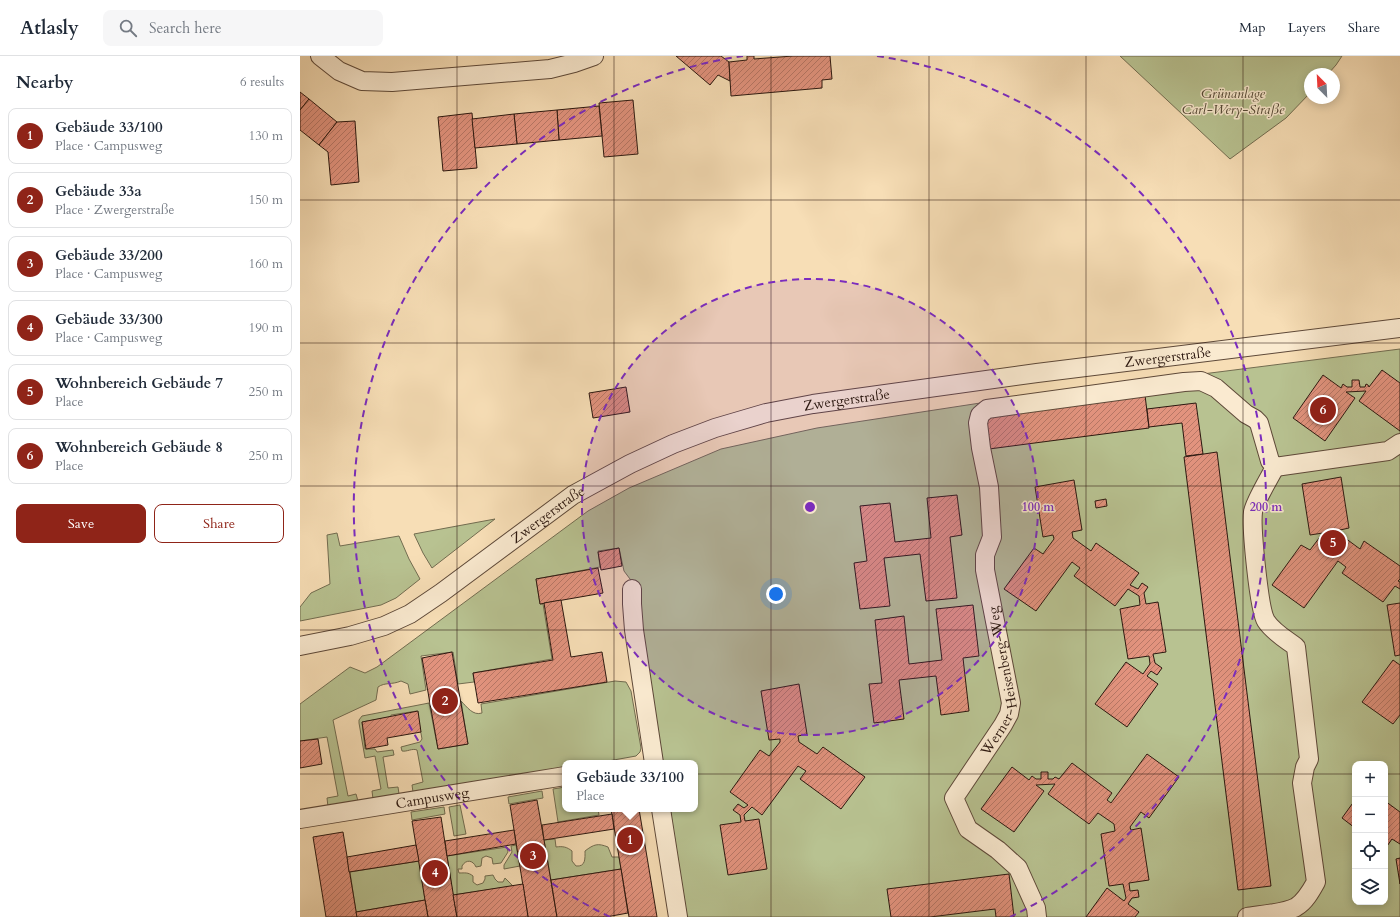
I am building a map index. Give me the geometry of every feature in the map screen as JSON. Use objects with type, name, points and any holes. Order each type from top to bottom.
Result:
[{"type":"street","points":[[320,56],[339,71],[362,81],[392,82],[550,69],[594,56]]},
{"type":"street","name":"Zwergerstraße","points":[[300,646],[350,636],[384,626],[410,614],[441,593],[573,495],[630,464],[673,444],[715,428],[766,413],[813,404],[1029,374],[1400,328]]},
{"type":"street","name":"Werner-Heisenberg-Weg","points":[[1037,917],[1036,908],[1018,868],[998,850],[968,830],[954,798],[1003,725],[1009,714],[1011,703],[985,570],[985,556],[992,537],[989,487],[981,448],[978,423],[980,415],[987,409],[1201,381],[1216,388],[1259,423],[1265,449],[1270,461],[1275,467]]},
{"type":"street","points":[[1247,917],[1283,911],[1297,906],[1307,896],[1316,882],[1302,783],[1305,767],[1309,759],[1296,647],[1267,623],[1263,616],[1255,554],[1253,510],[1275,467],[1388,451],[1400,443]]},
{"type":"street","points":[[632,589],[634,630],[652,760]]},
{"type":"street","name":"Campusweg","points":[[300,819],[562,776]]},
{"type":"street","points":[[661,812],[678,917]]},
{"type":"green space","name":"Grünanlage Carl-Wery-Straße","points":[[1120,56],[1342,56],[1333,68],[1304,68],[1304,99],[1286,118],[1230,159]]},
{"type":"green space","points":[[1400,349],[1400,917],[687,917],[670,812],[698,812],[698,760],[663,760],[640,611],[633,583],[624,571],[619,548],[598,551],[600,567],[536,579],[540,604],[543,604],[552,659],[473,673],[474,682],[458,684],[453,652],[421,656],[426,690],[410,694],[408,684],[401,681],[383,685],[378,687],[376,700],[333,720],[348,796],[356,794],[358,801],[328,807],[327,798],[338,796],[327,737],[300,741],[300,704],[350,667],[365,673],[377,667],[588,511],[629,488],[721,449],[817,428],[1013,398]]},
{"type":"green space","points":[[495,519],[432,568],[414,534]]},
{"type":"green space","points":[[337,533],[340,546],[399,536],[420,579],[396,598],[381,605],[300,621],[300,607],[311,593],[330,584],[327,535]]},
{"type":"green space","points":[[615,681],[626,682],[631,691],[641,748],[640,752],[636,756],[614,760],[562,760],[562,768],[413,792],[412,785],[423,782],[417,750],[413,749],[402,751],[401,747],[420,742],[422,739],[417,711],[391,715],[391,717],[362,722],[365,749],[375,749],[377,752],[393,750],[394,755],[383,757],[388,788],[398,787],[399,794],[373,799],[372,791],[381,789],[375,756],[365,758],[359,723],[362,716],[429,703],[438,749],[468,744],[461,701],[470,710],[479,714],[482,713],[481,704]]},
{"type":"green space","points":[[562,788],[562,812],[598,812],[599,815],[558,822],[553,789]]},
{"type":"green space","points":[[542,791],[543,798],[509,804],[508,797]]},
{"type":"green space","points":[[460,805],[466,834],[454,836],[449,807]]},
{"type":"green space","points":[[444,807],[445,814],[412,820],[411,812]]},
{"type":"green space","points":[[555,839],[556,847],[565,847],[572,851],[572,861],[576,866],[583,864],[585,859],[585,851],[591,847],[601,845],[608,847],[612,857],[619,857],[621,869],[551,880],[544,840]]},
{"type":"green space","points":[[516,845],[520,866],[504,869],[504,865],[512,852],[511,846]]},
{"type":"green space","points":[[507,847],[508,852],[501,863],[493,864],[492,858],[486,856],[482,858],[481,866],[476,867],[473,863],[467,861],[462,866],[462,869],[458,869],[459,873],[468,873],[473,876],[473,882],[477,885],[483,883],[485,876],[493,875],[498,882],[503,882],[505,878],[513,886],[453,895],[447,856]]},
{"type":"green space","points":[[419,861],[425,900],[356,912],[350,872]]},
{"type":"building","points":[[676,56],[721,56],[729,62],[730,81],[718,75],[710,85]]},
{"type":"building","points":[[747,56],[754,56],[754,59],[793,56],[830,56],[832,79],[822,80],[822,88],[731,96],[729,62],[747,60]]},
{"type":"building","points":[[300,92],[309,99],[300,110]]},
{"type":"building","points":[[309,99],[337,122],[319,145],[300,130],[300,110]]},
{"type":"building","points":[[633,100],[638,154],[604,157],[599,103]]},
{"type":"building","points":[[599,106],[602,136],[559,140],[557,110]]},
{"type":"building","points":[[557,110],[559,140],[517,144],[514,114]]},
{"type":"building","points":[[472,113],[477,168],[443,171],[438,117]]},
{"type":"building","points":[[514,114],[517,144],[475,148],[472,119]]},
{"type":"building","points":[[355,121],[359,182],[331,185],[328,152],[319,145],[337,122]]},
{"type":"building","points":[[1382,370],[1400,383],[1400,431],[1359,401],[1366,391],[1346,392],[1355,398],[1325,441],[1293,418],[1323,375],[1341,388],[1343,384],[1347,387],[1352,387],[1352,380],[1359,380],[1360,387],[1365,387],[1366,384],[1369,387]]},
{"type":"building","points":[[626,387],[630,412],[593,418],[589,393]]},
{"type":"building","points":[[1145,395],[1149,428],[989,449],[985,415]]},
{"type":"building","points":[[1196,403],[1203,454],[1186,456],[1182,423],[1149,427],[1147,409]]},
{"type":"building","points":[[1217,452],[1271,886],[1238,890],[1184,457]]},
{"type":"building","points":[[1341,477],[1349,528],[1340,530],[1341,535],[1360,549],[1364,541],[1400,566],[1400,579],[1398,581],[1400,582],[1400,589],[1395,586],[1383,602],[1342,573],[1346,567],[1338,561],[1304,608],[1272,585],[1301,545],[1310,550],[1323,533],[1310,535],[1302,484]]},
{"type":"building","points":[[1074,480],[1082,530],[1072,532],[1073,538],[1091,551],[1096,543],[1139,573],[1130,585],[1138,589],[1142,583],[1148,587],[1144,593],[1146,604],[1158,602],[1166,652],[1153,654],[1155,663],[1162,668],[1157,675],[1151,671],[1147,676],[1158,684],[1127,727],[1095,704],[1126,662],[1143,674],[1150,664],[1149,656],[1128,659],[1120,609],[1140,605],[1139,596],[1128,589],[1115,606],[1074,576],[1080,568],[1072,562],[1036,611],[1004,589],[1034,548],[1043,554],[1054,539],[1053,535],[1043,537],[1035,487]]},
{"type":"building","points":[[957,495],[962,535],[950,537],[957,598],[926,601],[920,554],[884,558],[890,606],[860,609],[854,563],[867,561],[860,506],[890,503],[895,542],[931,538],[927,498]]},
{"type":"building","points":[[1106,499],[1107,506],[1096,508],[1095,501]]},
{"type":"building","points":[[619,548],[622,566],[601,570],[598,552]]},
{"type":"building","points":[[598,568],[603,593],[540,604],[536,579]]},
{"type":"building","points":[[561,600],[571,657],[602,652],[607,682],[478,703],[473,673],[553,660],[544,603]]},
{"type":"building","points":[[1400,603],[1400,655],[1395,656],[1387,605]]},
{"type":"building","points":[[973,605],[979,656],[963,658],[969,711],[941,715],[936,676],[899,680],[904,719],[874,723],[869,684],[882,683],[875,620],[904,616],[909,664],[942,660],[936,609]]},
{"type":"building","points":[[452,652],[468,744],[438,749],[422,658]]},
{"type":"building","points":[[1393,660],[1400,665],[1400,715],[1393,724],[1362,702]]},
{"type":"building","points":[[799,684],[807,734],[798,736],[799,742],[817,754],[823,747],[865,777],[841,809],[800,779],[806,771],[798,766],[762,815],[752,807],[744,815],[745,821],[759,819],[767,869],[728,875],[720,825],[741,822],[740,815],[733,810],[738,804],[744,808],[748,805],[730,792],[760,750],[769,756],[780,742],[780,739],[769,740],[761,691]]},
{"type":"building","points":[[418,711],[421,732],[387,738],[388,745],[366,749],[362,722]]},
{"type":"building","points":[[318,739],[322,764],[300,768],[300,741]]},
{"type":"building","points":[[1147,754],[1179,777],[1149,818],[1141,812],[1130,827],[1131,830],[1141,828],[1149,880],[1129,883],[1130,891],[1138,890],[1139,897],[1132,898],[1128,904],[1139,912],[1135,917],[1086,917],[1107,888],[1124,901],[1126,898],[1123,884],[1109,886],[1101,834],[1115,831],[1114,824],[1098,813],[1089,824],[1048,794],[1055,784],[1036,785],[1044,791],[1014,832],[981,809],[1012,767],[1029,780],[1032,776],[1036,779],[1041,779],[1041,772],[1048,772],[1048,779],[1053,779],[1055,777],[1059,779],[1072,763],[1112,793],[1107,800],[1111,803]]},
{"type":"building","points":[[537,800],[557,917],[528,917],[510,805]]},
{"type":"building","points":[[1388,803],[1400,812],[1400,844],[1392,839],[1388,845]]},
{"type":"building","points":[[1352,804],[1352,826],[1342,818]]},
{"type":"building","points":[[612,812],[640,812],[657,917],[629,917]]},
{"type":"building","points":[[612,814],[614,829],[544,840],[542,825]]},
{"type":"building","points":[[441,817],[457,917],[428,917],[412,821]]},
{"type":"building","points":[[624,829],[634,829],[641,836],[641,846],[634,853],[624,853],[617,846],[617,836]]},
{"type":"building","points":[[514,830],[516,844],[447,856],[445,841]]},
{"type":"building","points":[[343,832],[357,917],[326,917],[313,837]]},
{"type":"building","points":[[416,845],[419,861],[349,872],[347,857]]},
{"type":"building","points":[[1400,858],[1400,884],[1396,859]]},
{"type":"building","points":[[621,869],[628,913],[606,917],[557,917],[551,880]]},
{"type":"building","points":[[1009,874],[1014,917],[996,917],[995,909],[930,917],[891,917],[887,889]]},
{"type":"building","points":[[523,884],[528,917],[457,917],[453,895]]},
{"type":"building","points":[[425,900],[428,917],[357,917],[356,912]]},
{"type":"place","name":"Wohnbereich Gebäude 8","points":[[1323,410]]},
{"type":"place","name":"Wohnbereich Gebäude 7","points":[[1333,543]]},
{"type":"place","name":"Gebäude 33a","points":[[445,701]]},
{"type":"place","name":"Gebäude 33/100","points":[[630,840]]},
{"type":"place","name":"Gebäude 33/200","points":[[533,856]]},
{"type":"place","name":"Gebäude 33/300","points":[[435,873]]}]
